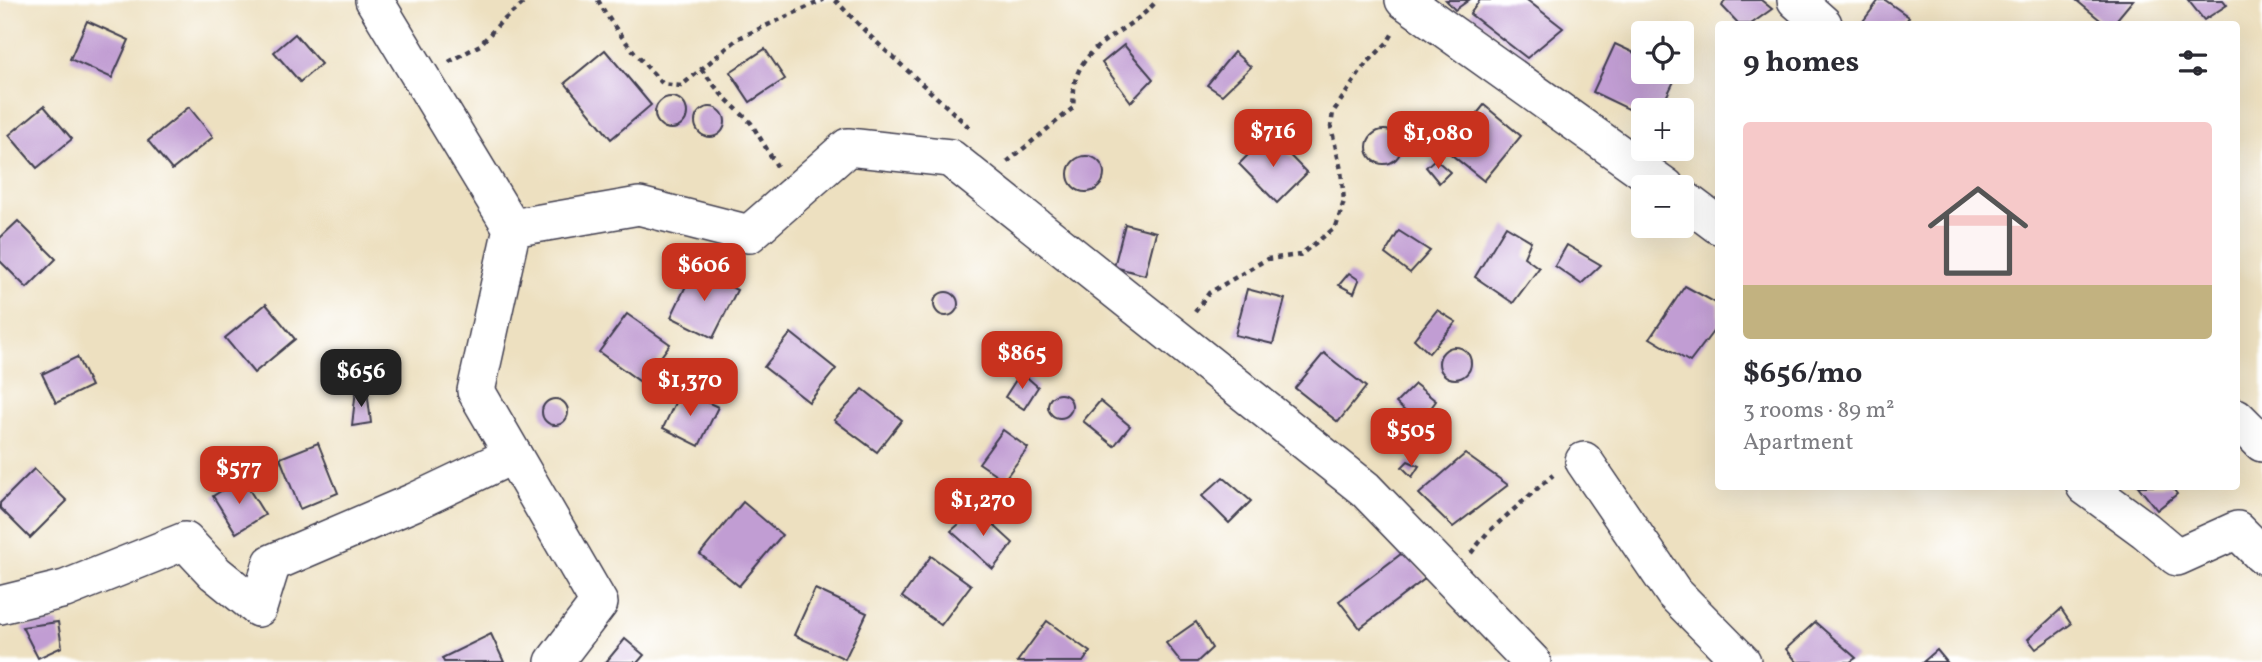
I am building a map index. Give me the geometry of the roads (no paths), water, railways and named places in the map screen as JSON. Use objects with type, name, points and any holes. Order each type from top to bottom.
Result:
[{"type":"street","points":[[374,0],[512,228],[476,391],[599,603],[554,662]]},
{"type":"street","points":[[1796,0],[1820,21]]},
{"type":"street","points":[[1407,2],[1649,175]]},
{"type":"street","points":[[512,228],[639,206],[748,234],[848,147],[950,158],[1365,489],[1532,662]]},
{"type":"street","points":[[1694,207],[1715,223]]},
{"type":"street","points":[[2240,421],[2262,443]]},
{"type":"street","points":[[0,605],[65,589],[185,541],[215,573],[258,608],[272,563],[414,502],[513,455]]},
{"type":"street","points":[[1571,466],[1674,593],[1742,662]]},
{"type":"street","points":[[2091,490],[2177,556],[2254,534]]}]
